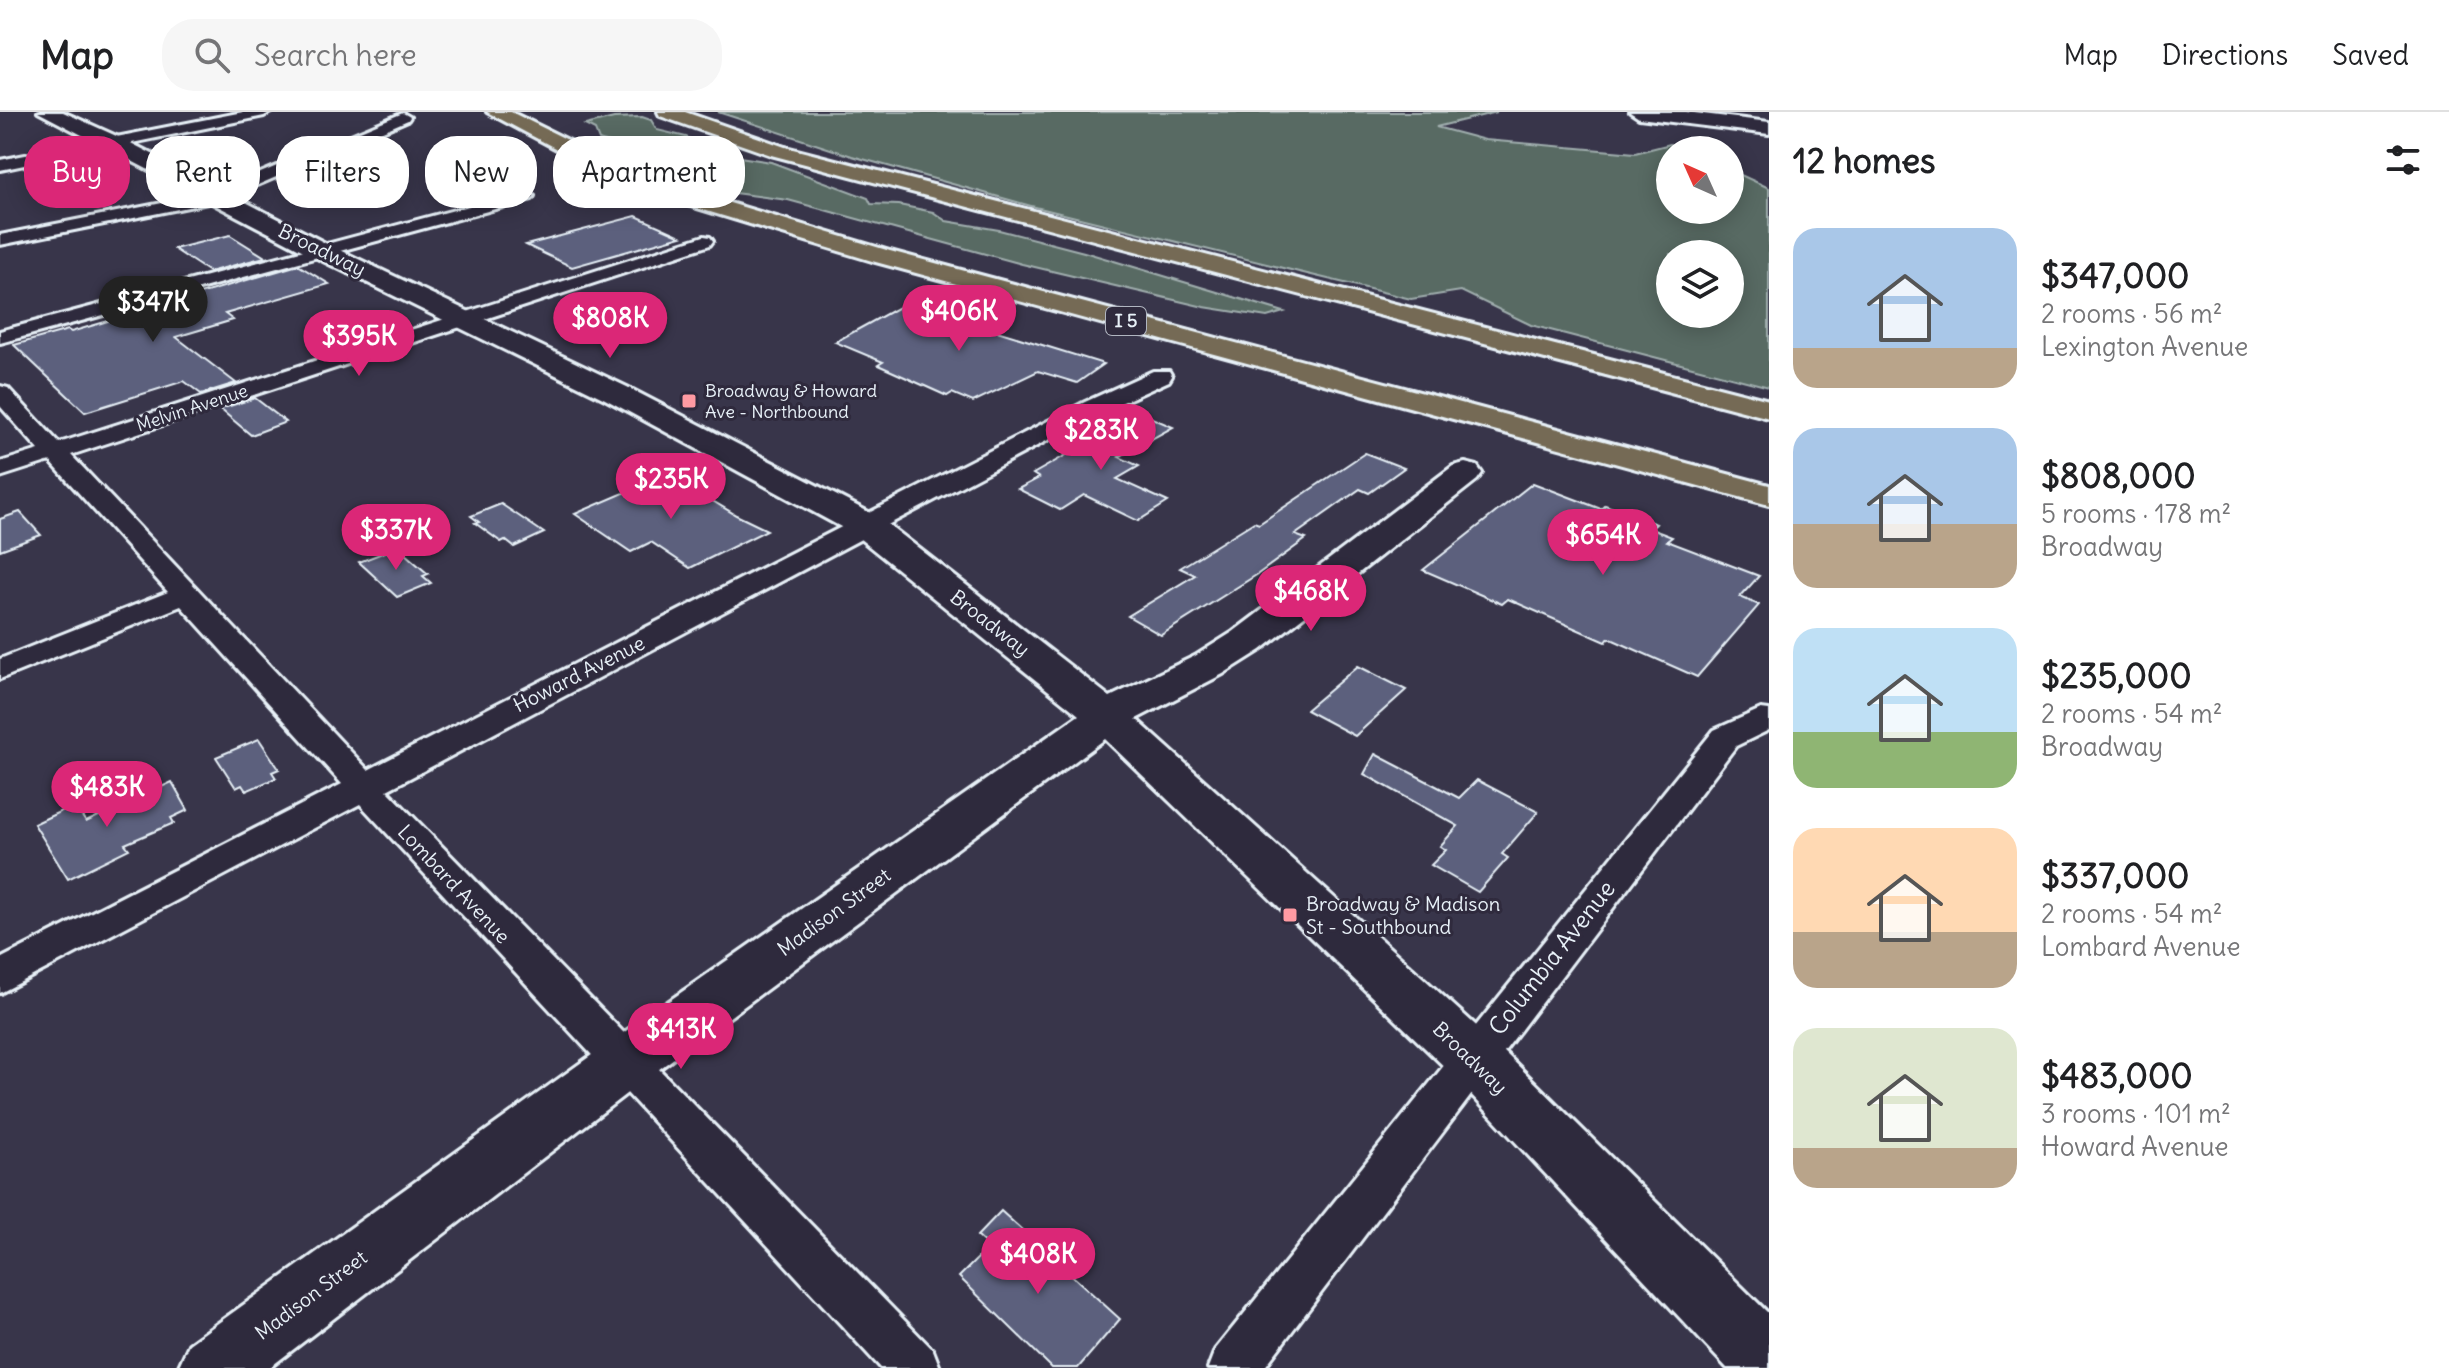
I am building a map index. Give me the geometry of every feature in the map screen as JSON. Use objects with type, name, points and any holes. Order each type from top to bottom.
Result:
[{"type":"highway","name":"I 5","points":[[496,112],[629,176],[759,220],[881,256],[1769,495]]},
{"type":"highway","points":[[667,112],[778,151],[1769,409]]},
{"type":"street","name":"Broadway","points":[[47,112],[100,136]]},
{"type":"street","points":[[130,140],[264,112]]},
{"type":"street","points":[[1639,112],[1769,128]]},
{"type":"street","points":[[260,179],[403,117]]},
{"type":"street","points":[[0,165],[24,160]]},
{"type":"street","points":[[0,240],[161,208]]},
{"type":"street","name":"Broadway","points":[[238,208],[616,393],[867,526],[1107,716],[1473,1058],[1769,1363]]},
{"type":"street","points":[[0,337],[483,208]]},
{"type":"street","name":"Melvin Avenue","points":[[0,470],[704,241]]},
{"type":"street","name":"Howard Avenue","points":[[0,977],[1093,407],[1161,376]]},
{"type":"street","name":"Lombard Avenue","points":[[0,393],[184,595],[623,1064],[915,1368]]},
{"type":"street","name":"Madison Street","points":[[213,1368],[623,1064],[1107,716],[1209,665],[1247,641],[1465,473]]},
{"type":"street","points":[[0,670],[184,595]]},
{"type":"street","name":"Columbia Avenue","points":[[1233,1368],[1725,738],[1761,719],[1769,720]]},
{"type":"green space","points":[[718,112],[1497,112],[1436,127],[1485,140],[1635,153],[1656,148],[1656,224],[1744,224],[1744,176],[1769,188],[1769,387],[1531,325],[1461,291],[1411,299],[1031,206],[852,156]]},
{"type":"green space","points":[[642,117],[651,120],[657,130],[682,136],[597,136],[595,130],[585,125],[614,118]]},
{"type":"green space","points":[[745,158],[771,162],[868,198],[871,204],[899,205],[933,212],[946,221],[999,230],[1084,252],[1284,312],[1267,317],[1204,307],[1022,264],[788,200],[745,194]]},
{"type":"building","points":[[636,216],[681,236],[572,267],[526,245]]},
{"type":"building","points":[[230,235],[265,257],[209,272],[174,249]]},
{"type":"building","points":[[298,265],[329,284],[225,314],[233,320],[176,337],[236,383],[201,394],[184,381],[85,412],[14,345],[68,330],[71,332]]},
{"type":"building","points":[[906,303],[1104,364],[1077,383],[1038,371],[973,402],[952,393],[947,396],[878,365],[883,362],[835,342]]},
{"type":"building","points":[[255,398],[286,422],[251,435],[220,409]]},
{"type":"building","points":[[1140,413],[1173,427],[1119,457],[1139,466],[1117,479],[1168,502],[1138,521],[1084,495],[1060,510],[1018,489],[1039,478],[1033,474]]},
{"type":"building","points":[[1365,453],[1404,468],[1369,493],[1360,489],[1295,535],[1306,539],[1258,574],[1161,635],[1128,616],[1195,575],[1180,568],[1254,522],[1259,524]]},
{"type":"building","points":[[668,474],[767,530],[690,568],[651,542],[631,552],[575,514]]},
{"type":"building","points":[[1533,483],[1601,509],[1605,505],[1656,524],[1651,529],[1672,537],[1667,541],[1759,576],[1740,597],[1759,605],[1697,677],[1609,638],[1606,642],[1508,599],[1502,604],[1423,570]]},
{"type":"building","points":[[501,504],[544,533],[514,547],[505,540],[501,542],[475,523],[479,522],[471,516]]},
{"type":"building","points":[[20,512],[41,535],[0,550],[0,519]]},
{"type":"building","points":[[393,549],[400,555],[404,553],[428,574],[423,576],[431,583],[397,597],[359,562]]},
{"type":"building","points":[[1358,666],[1406,690],[1355,736],[1306,710]]},
{"type":"building","points":[[259,739],[279,769],[272,772],[276,778],[246,791],[242,785],[236,788],[216,757]]},
{"type":"building","points":[[1375,754],[1459,798],[1477,780],[1538,812],[1502,854],[1508,858],[1478,892],[1431,865],[1446,850],[1440,846],[1458,826],[1364,774]]},
{"type":"building","points":[[172,782],[188,810],[171,818],[174,823],[125,844],[129,849],[68,879],[34,824],[74,805],[86,822]]},
{"type":"building","points":[[1001,1211],[1120,1319],[1078,1368],[1052,1368],[959,1277],[989,1247],[977,1236]]},
{"type":"place","name":"Broadway & Howard Ave - Northbound","points":[[689,401]]},
{"type":"place","name":"Broadway & Madison St - Southbound","points":[[1290,915]]}]
